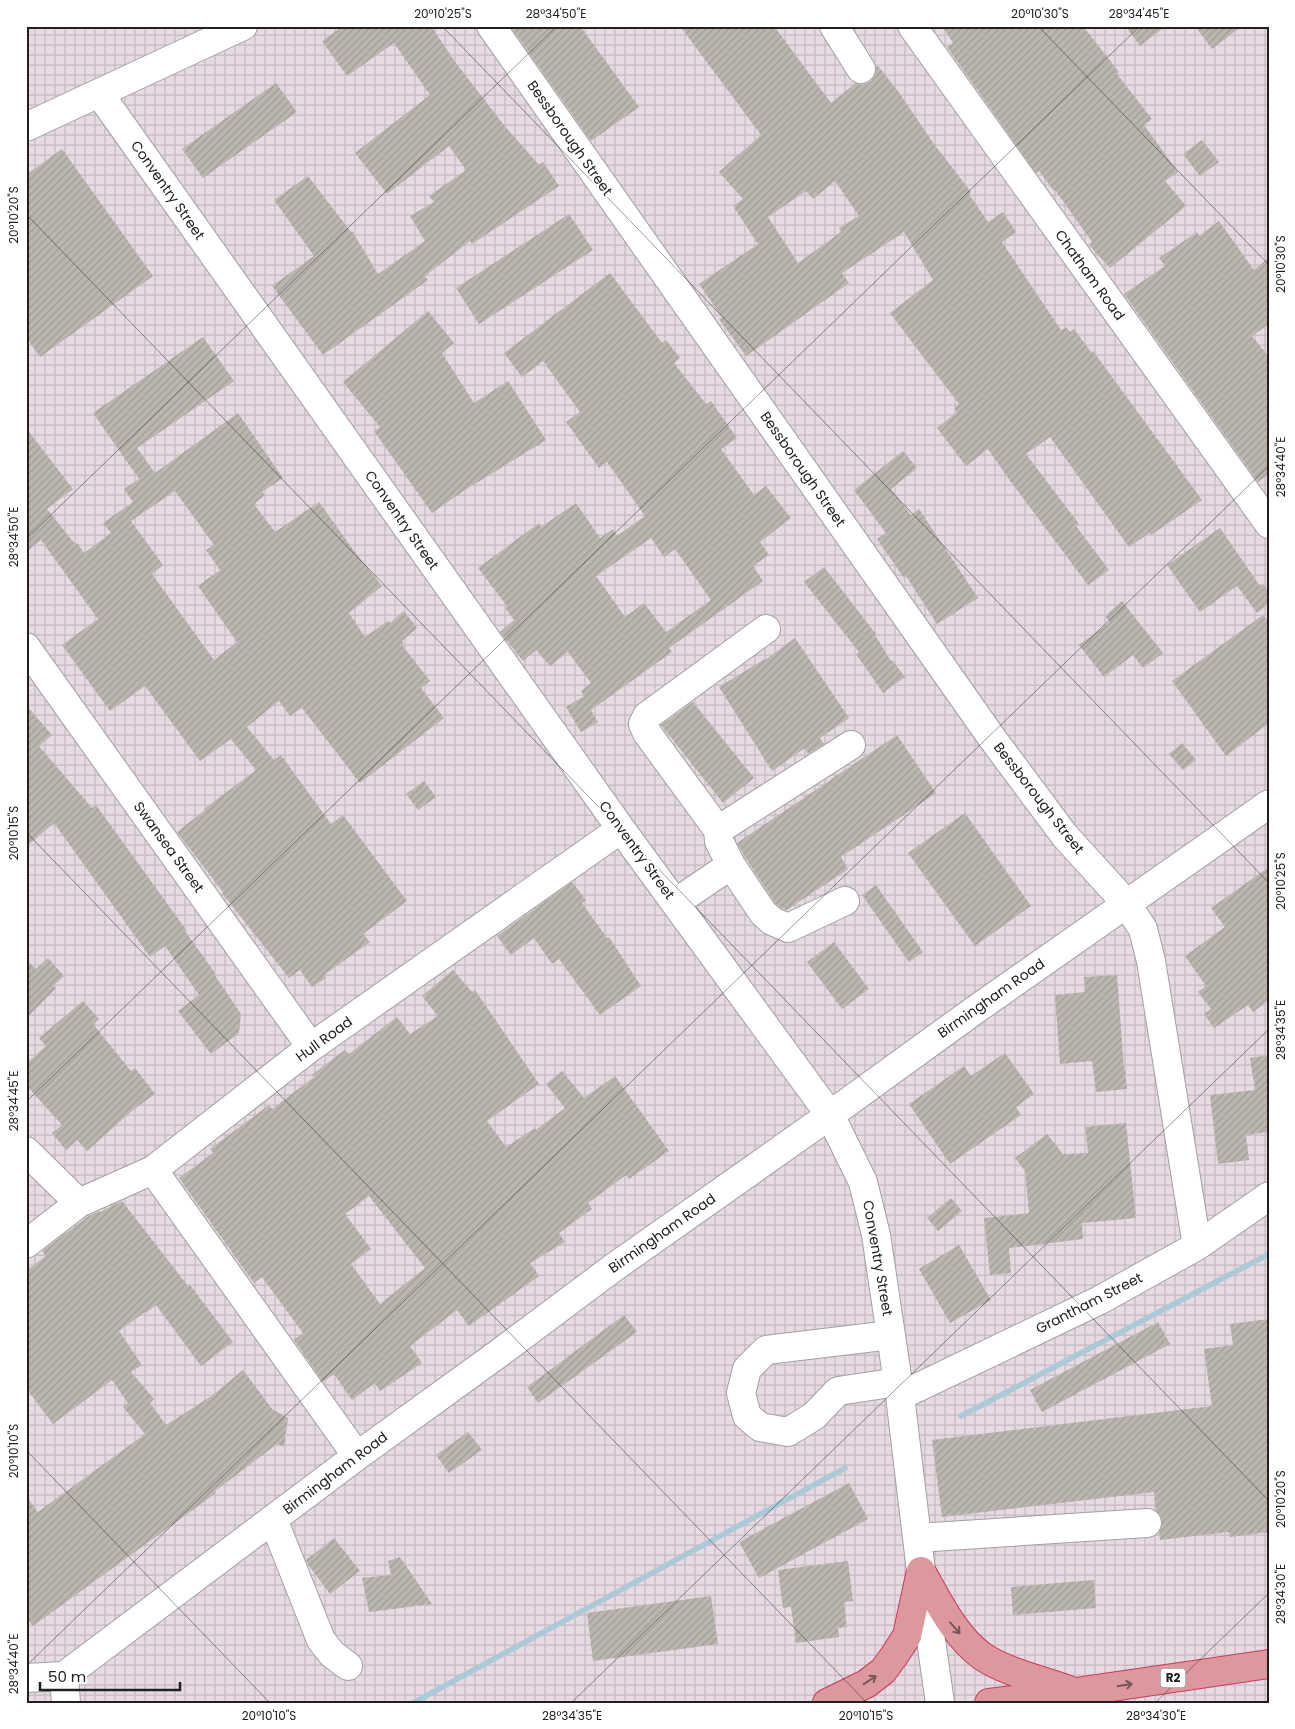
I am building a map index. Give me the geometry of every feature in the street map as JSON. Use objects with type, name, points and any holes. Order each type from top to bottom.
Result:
[{"type":"highway","points":[[921,1571],[950,1622],[981,1656],[1022,1674],[1077,1692]]},
{"type":"highway","points":[[827,1703],[866,1684],[883,1671],[894,1656],[906,1636],[921,1571]]},
{"type":"highway","name":"R2","points":[[989,1703],[1269,1664]]},
{"type":"street","points":[[26,127],[243,26]]},
{"type":"street","name":"Bessborough Street","points":[[491,26],[992,738],[1065,836],[1126,903],[1143,929],[1151,961],[1197,1246]]},
{"type":"street","points":[[834,26],[861,69]]},
{"type":"street","name":"Chatham Road","points":[[912,26],[1269,524]]},
{"type":"street","name":"Conventry Street","points":[[100,93],[621,829],[830,1115],[863,1182],[876,1235],[899,1389],[921,1571],[940,1703]]},
{"type":"street","points":[[766,629],[647,716],[643,724],[647,733],[718,830],[719,841],[732,865],[763,913],[772,921],[788,928],[845,901]]},
{"type":"street","name":"Swansea Street","points":[[26,648],[311,1047]]},
{"type":"street","points":[[718,830],[851,745]]},
{"type":"street","name":"Birmingham Road","points":[[65,1690],[274,1519],[357,1456],[613,1268],[830,1115],[974,1010],[1269,804]]},
{"type":"street","name":"Hull Road","points":[[26,1244],[79,1203],[153,1170],[311,1047],[621,829]]},
{"type":"street","points":[[675,903],[732,865]]},
{"type":"street","points":[[26,1151],[79,1203]]},
{"type":"street","points":[[153,1170],[357,1456]]},
{"type":"street","name":"Grantham Street","points":[[891,1335],[766,1350],[747,1369],[741,1393],[747,1416],[760,1427],[788,1432],[814,1416],[838,1391],[899,1389],[1100,1300],[1197,1246],[1269,1196]]},
{"type":"street","points":[[274,1519],[321,1640],[332,1654],[348,1666]]},
{"type":"street","points":[[917,1538],[1147,1523]]},
{"type":"street","points":[[26,1678],[65,1690]]},
{"type":"shaded area","points":[[26,26],[1269,26],[1269,1703],[26,1703]]},
{"type":"building","points":[[343,26],[431,26],[456,63],[503,124],[539,165],[543,162],[559,186],[472,244],[470,241],[425,276],[428,280],[323,355],[272,286],[314,256],[274,200],[308,176],[352,231],[378,274],[425,241],[410,216],[434,202],[429,196],[466,170],[449,146],[387,194],[355,153],[430,95],[394,43],[347,76],[322,41]]},
{"type":"building","points":[[510,26],[580,26],[639,107],[591,141]]},
{"type":"building","points":[[680,26],[774,26],[831,103],[856,83],[862,85],[870,82],[875,76],[876,67],[878,66],[971,192],[969,194],[988,222],[1003,212],[1016,232],[1002,242],[1061,330],[1066,327],[1070,332],[1074,329],[1091,352],[1093,351],[1202,500],[1151,535],[1149,533],[1129,547],[1050,437],[1026,454],[1079,524],[1076,526],[1109,570],[1088,585],[988,449],[966,466],[937,428],[957,412],[954,408],[959,404],[890,313],[933,280],[904,232],[842,273],[849,283],[746,356],[719,319],[722,317],[699,284],[758,244],[733,206],[743,199],[719,172],[761,135]],"holes":[[[835,181],[859,216],[839,228],[841,232],[798,263],[768,217],[806,191],[813,199]]]},
{"type":"building","points":[[942,26],[1083,26],[1119,72],[1117,74],[1152,119],[1144,125],[1178,172],[1165,181],[1186,206],[1110,268],[1089,245],[1092,242],[1055,190],[1039,171],[1036,173],[947,47],[953,43]]},
{"type":"building","points":[[1125,26],[1166,26],[1140,46]]},
{"type":"building","points":[[1195,26],[1242,26],[1212,49]]},
{"type":"building","points":[[276,83],[297,112],[203,178],[182,149]]},
{"type":"building","points":[[1202,140],[1219,162],[1200,176],[1183,154]]},
{"type":"building","points":[[62,149],[153,276],[40,357],[26,337],[26,175]]},
{"type":"building","points":[[569,214],[593,250],[479,324],[456,288]]},
{"type":"building","points":[[1219,221],[1254,270],[1269,257],[1269,324],[1252,336],[1269,357],[1269,474],[1258,482],[1124,294],[1165,266],[1159,258],[1197,232],[1199,236]]},
{"type":"building","points":[[610,273],[662,343],[666,340],[680,358],[674,363],[706,404],[711,401],[737,438],[721,449],[754,495],[766,486],[791,518],[760,542],[769,555],[753,566],[763,581],[669,648],[672,652],[591,710],[598,722],[581,732],[566,707],[584,696],[581,691],[591,683],[568,652],[550,666],[536,650],[523,661],[500,632],[514,620],[505,608],[507,606],[478,568],[539,523],[541,527],[576,503],[600,538],[613,529],[617,536],[645,516],[607,462],[599,468],[566,422],[580,412],[543,361],[522,377],[504,353]],"holes":[[[651,538],[664,557],[675,549],[711,600],[666,632],[644,603],[625,617],[596,576]]]},
{"type":"building","points":[[428,311],[454,343],[442,353],[474,403],[508,381],[546,440],[465,490],[432,513],[374,431],[380,427],[343,382]]},
{"type":"building","points":[[203,337],[234,381],[137,448],[155,473],[238,413],[283,478],[262,492],[265,495],[254,504],[275,532],[319,502],[382,586],[349,613],[365,637],[388,621],[390,623],[404,611],[417,628],[402,641],[404,644],[402,645],[430,681],[421,688],[444,718],[360,783],[302,708],[290,716],[279,701],[247,727],[274,760],[281,755],[331,824],[343,815],[407,901],[363,934],[370,942],[324,975],[326,978],[312,987],[300,970],[289,978],[177,832],[256,770],[231,739],[200,761],[145,686],[110,711],[62,645],[98,619],[41,540],[26,552],[26,428],[73,489],[47,509],[84,553],[111,533],[103,523],[133,502],[124,489],[139,479],[93,413]],"holes":[[[175,491],[214,545],[206,550],[220,570],[198,586],[237,642],[214,660],[152,574],[163,565],[131,521]]]},
{"type":"building","points":[[903,451],[917,468],[891,489],[911,515],[919,509],[978,598],[937,624],[906,576],[904,578],[877,539],[886,533],[854,490]]},
{"type":"building","points":[[1220,528],[1260,586],[1263,584],[1269,592],[1269,604],[1257,613],[1237,586],[1200,612],[1167,565]]},
{"type":"building","points":[[824,567],[876,634],[891,661],[905,677],[883,693],[856,654],[859,652],[804,582]]},
{"type":"building","points":[[1122,601],[1163,653],[1143,668],[1133,655],[1104,677],[1079,645],[1110,622],[1105,616]]},
{"type":"building","points":[[1263,615],[1269,623],[1269,723],[1226,756],[1172,681]]},
{"type":"building","points":[[795,638],[849,718],[820,738],[824,744],[808,754],[805,748],[772,771],[719,687],[765,660]]},
{"type":"building","points":[[693,702],[754,778],[723,803],[661,725]]},
{"type":"building","points":[[26,705],[52,735],[39,746],[92,808],[96,805],[187,931],[185,931],[241,1014],[239,1033],[211,1054],[178,1011],[199,995],[165,946],[150,957],[54,823],[26,847]]},
{"type":"building","points":[[897,735],[936,793],[841,857],[848,869],[787,910],[781,908],[775,903],[737,843]]},
{"type":"building","points":[[1182,743],[1196,760],[1183,770],[1169,754]]},
{"type":"building","points":[[424,781],[436,797],[418,810],[406,794]]},
{"type":"building","points":[[965,813],[1031,906],[975,946],[908,853]]},
{"type":"building","points":[[1269,867],[1269,1000],[1253,1012],[1248,1005],[1214,1028],[1204,1014],[1211,1009],[1198,992],[1206,986],[1185,956],[1225,927],[1211,908]]},
{"type":"building","points":[[572,882],[586,900],[582,903],[607,938],[609,937],[641,986],[600,1015],[559,959],[552,964],[534,938],[511,955],[497,936]]},
{"type":"building","points":[[876,885],[923,952],[909,962],[862,895]]},
{"type":"building","points":[[834,942],[869,989],[842,1009],[807,962]]},
{"type":"building","points":[[48,958],[64,976],[53,986],[56,988],[26,1019],[26,959],[36,969]]},
{"type":"building","points":[[453,970],[472,992],[475,990],[539,1084],[487,1121],[506,1147],[535,1128],[536,1130],[565,1108],[546,1084],[562,1071],[584,1098],[615,1076],[669,1151],[629,1179],[626,1175],[588,1203],[592,1209],[559,1233],[565,1242],[530,1263],[539,1276],[469,1326],[457,1310],[410,1346],[422,1363],[380,1391],[375,1383],[352,1400],[334,1374],[323,1382],[294,1340],[303,1333],[262,1277],[254,1283],[179,1178],[213,1153],[210,1149],[269,1105],[272,1109],[314,1077],[312,1075],[330,1061],[345,1050],[349,1054],[397,1017],[410,1034],[438,1016],[422,996]],"holes":[[[369,1196],[425,1268],[380,1304],[351,1264],[371,1249],[345,1214]]]},
{"type":"building","points":[[1117,975],[1127,1089],[1096,1092],[1092,1061],[1060,1064],[1055,995],[1085,992],[1084,977]]},
{"type":"building","points":[[83,1001],[99,1019],[93,1024],[131,1071],[135,1068],[155,1094],[133,1110],[87,1151],[77,1140],[66,1150],[52,1133],[62,1125],[26,1085],[26,1064],[46,1046],[39,1038]]},
{"type":"building","points":[[1005,1053],[1034,1094],[1016,1107],[1021,1115],[950,1164],[909,1104],[964,1066],[971,1076]]},
{"type":"building","points":[[1269,1055],[1269,1132],[1246,1135],[1249,1160],[1218,1164],[1210,1095],[1255,1090],[1250,1058]]},
{"type":"building","points":[[1126,1123],[1136,1218],[1082,1223],[1083,1239],[1009,1248],[1011,1273],[990,1275],[984,1218],[1029,1213],[1025,1171],[1015,1158],[1047,1134],[1063,1154],[1088,1153],[1085,1127]]},
{"type":"building","points":[[951,1198],[962,1211],[938,1231],[927,1218]]},
{"type":"building","points":[[122,1201],[233,1342],[201,1366],[156,1305],[119,1331],[142,1365],[131,1372],[154,1399],[150,1403],[166,1425],[213,1395],[243,1370],[272,1409],[288,1418],[284,1447],[277,1444],[215,1491],[216,1493],[33,1626],[26,1617],[26,1496],[38,1512],[145,1434],[123,1407],[128,1403],[112,1380],[53,1424],[26,1388],[26,1271],[46,1256],[42,1251],[87,1217]]},
{"type":"building","points":[[959,1245],[991,1300],[950,1323],[919,1269]]},
{"type":"building","points":[[624,1315],[637,1332],[538,1403],[527,1387]]},
{"type":"building","points":[[1269,1319],[1269,1532],[1230,1537],[1229,1532],[1160,1540],[1159,1533],[1162,1522],[1160,1515],[1156,1511],[1154,1492],[942,1517],[932,1440],[1212,1406],[1204,1349],[1233,1345],[1230,1324]]},
{"type":"building","points":[[1158,1322],[1170,1344],[1042,1412],[1030,1390]]},
{"type":"building","points":[[468,1432],[482,1450],[449,1473],[436,1455]]},
{"type":"building","points":[[849,1483],[868,1519],[759,1578],[739,1542]]},
{"type":"building","points":[[334,1538],[360,1571],[330,1594],[306,1560]]},
{"type":"building","points":[[400,1557],[432,1604],[369,1612],[362,1578],[391,1575],[388,1561]]},
{"type":"building","points":[[848,1561],[853,1601],[844,1602],[847,1627],[838,1628],[839,1637],[796,1643],[791,1607],[783,1608],[778,1570]]},
{"type":"building","points":[[1094,1580],[1096,1608],[1013,1615],[1011,1587]]},
{"type":"building","points":[[711,1596],[718,1644],[593,1661],[587,1613]]},
{"type":"waterway","points":[[961,1416],[1269,1254]]},
{"type":"waterway","points":[[413,1703],[845,1468]]}]
